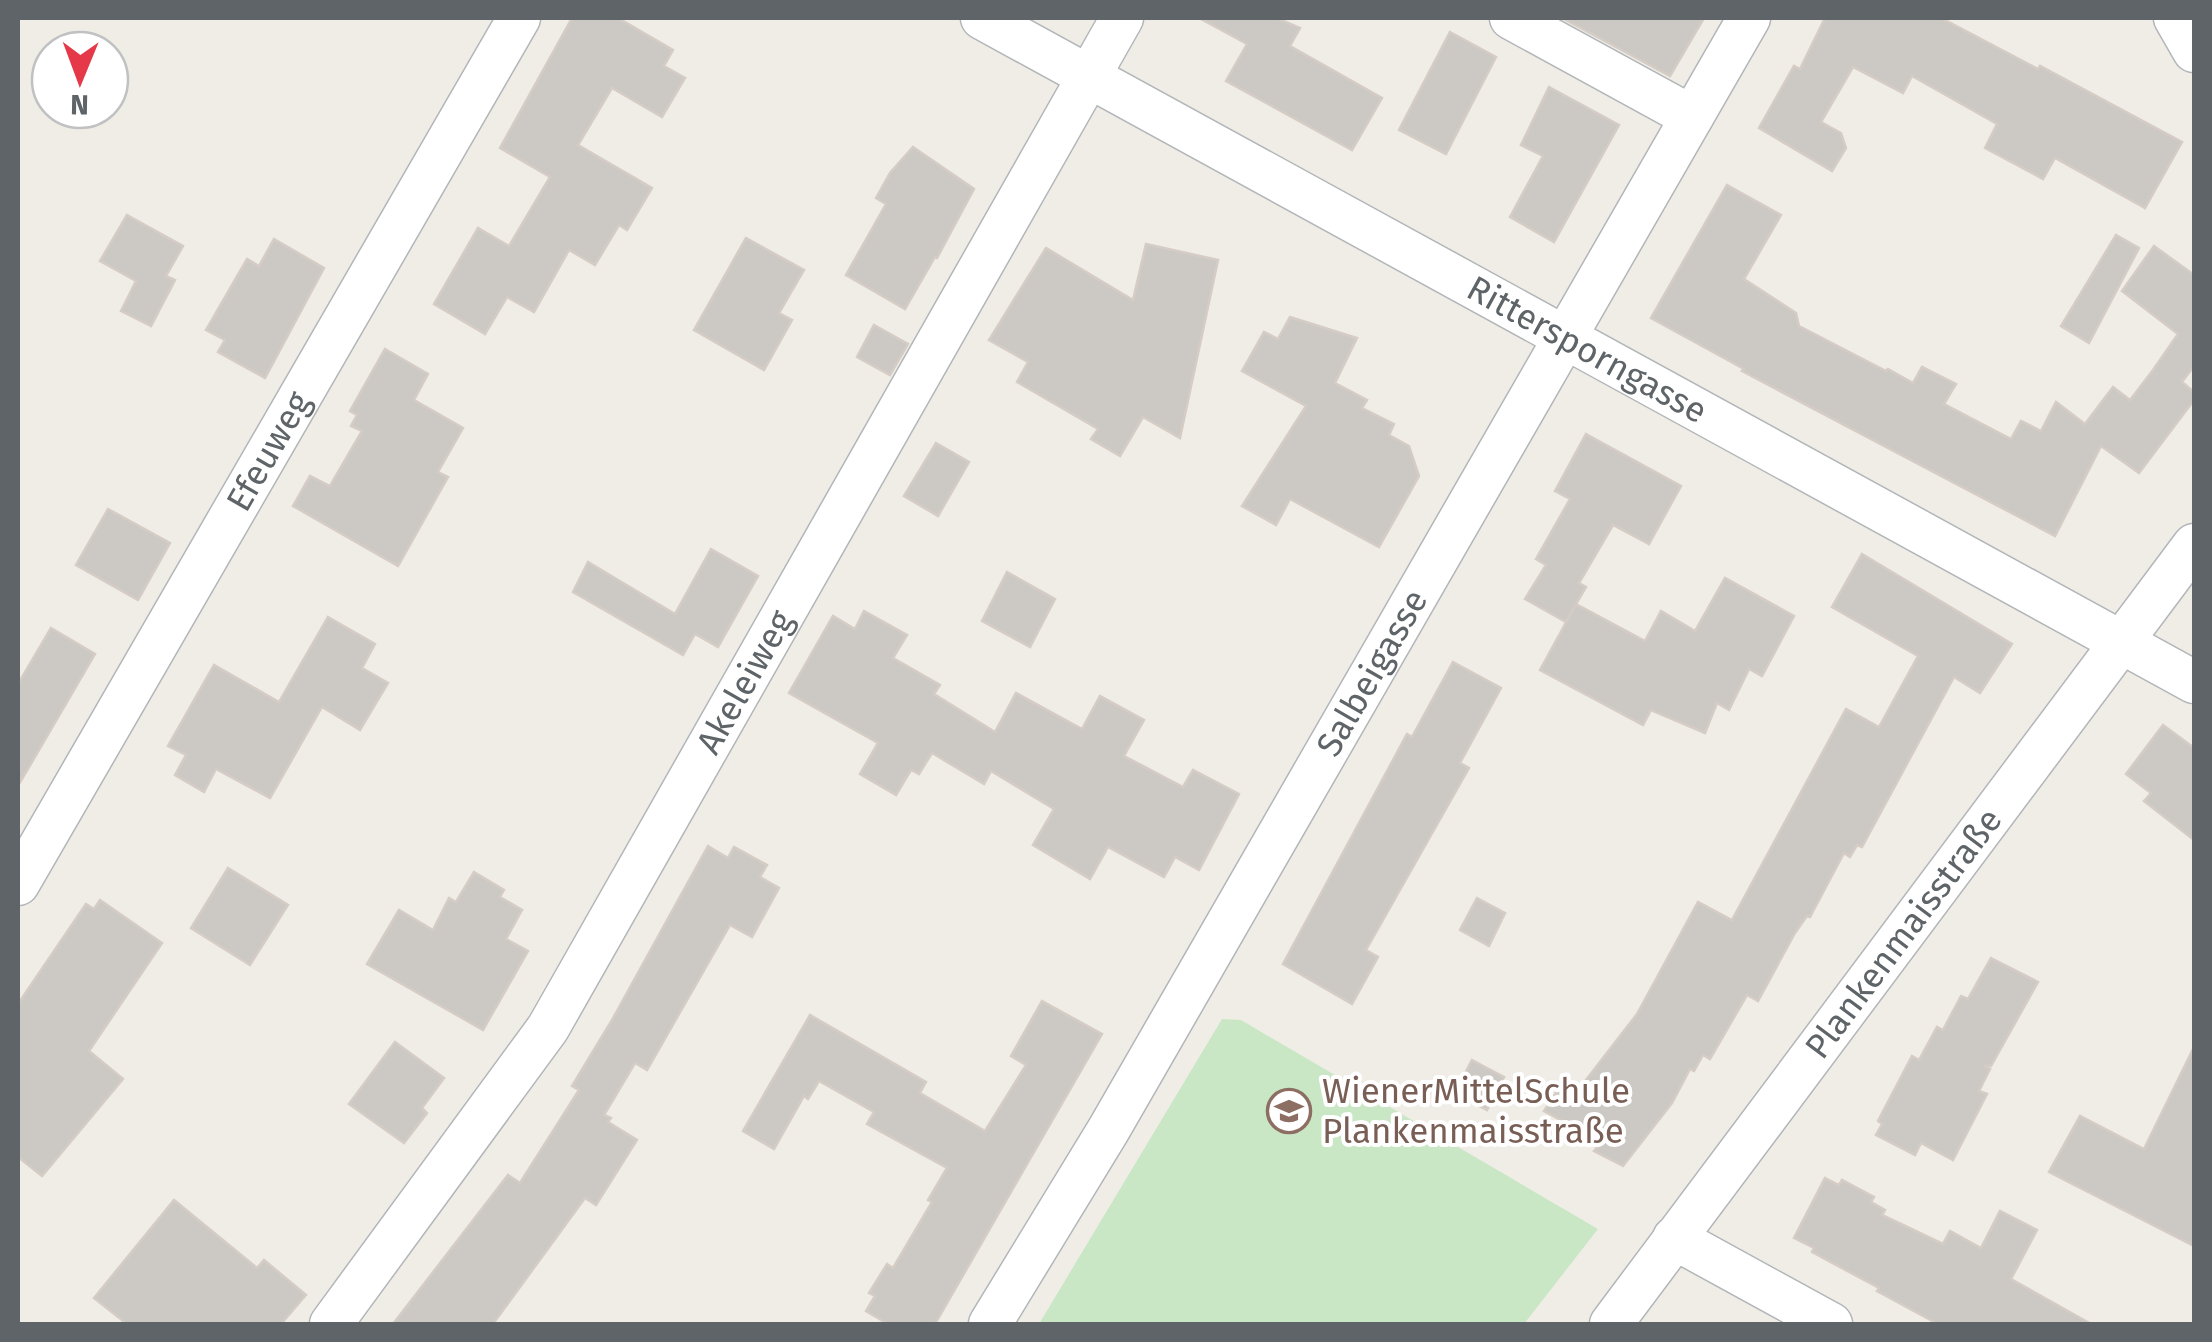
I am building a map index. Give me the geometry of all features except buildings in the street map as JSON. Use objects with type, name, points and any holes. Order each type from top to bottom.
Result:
[{"type":"street","name":"Efeuweg","points":[[18,884],[519,18]]},
{"type":"street","name":"Rittersporngasse","points":[[982,18],[2194,682]]},
{"type":"street","name":"Akeleiweg","points":[[331,1324],[548,1028],[1122,18]]},
{"type":"street","points":[[1511,18],[1692,118]]},
{"type":"street","name":"Salbeigasse","points":[[990,1324],[1110,1128],[1749,18]]},
{"type":"street","points":[[2176,18],[2194,50]]},
{"type":"street","name":"Plankenmaisstraße","points":[[1611,1324],[2194,545]]},
{"type":"street","points":[[1674,1238],[1832,1324]]},
{"type":"green space","name":"WienerMittelSchule Plankenmaisstraße","points":[[1222,1019],[1241,1020],[1598,1229],[1524,1324],[1039,1324]]},
{"type":"place","name":"WienerMittelSchule Plankenmaisstraße","points":[[1289,1111]]}]
